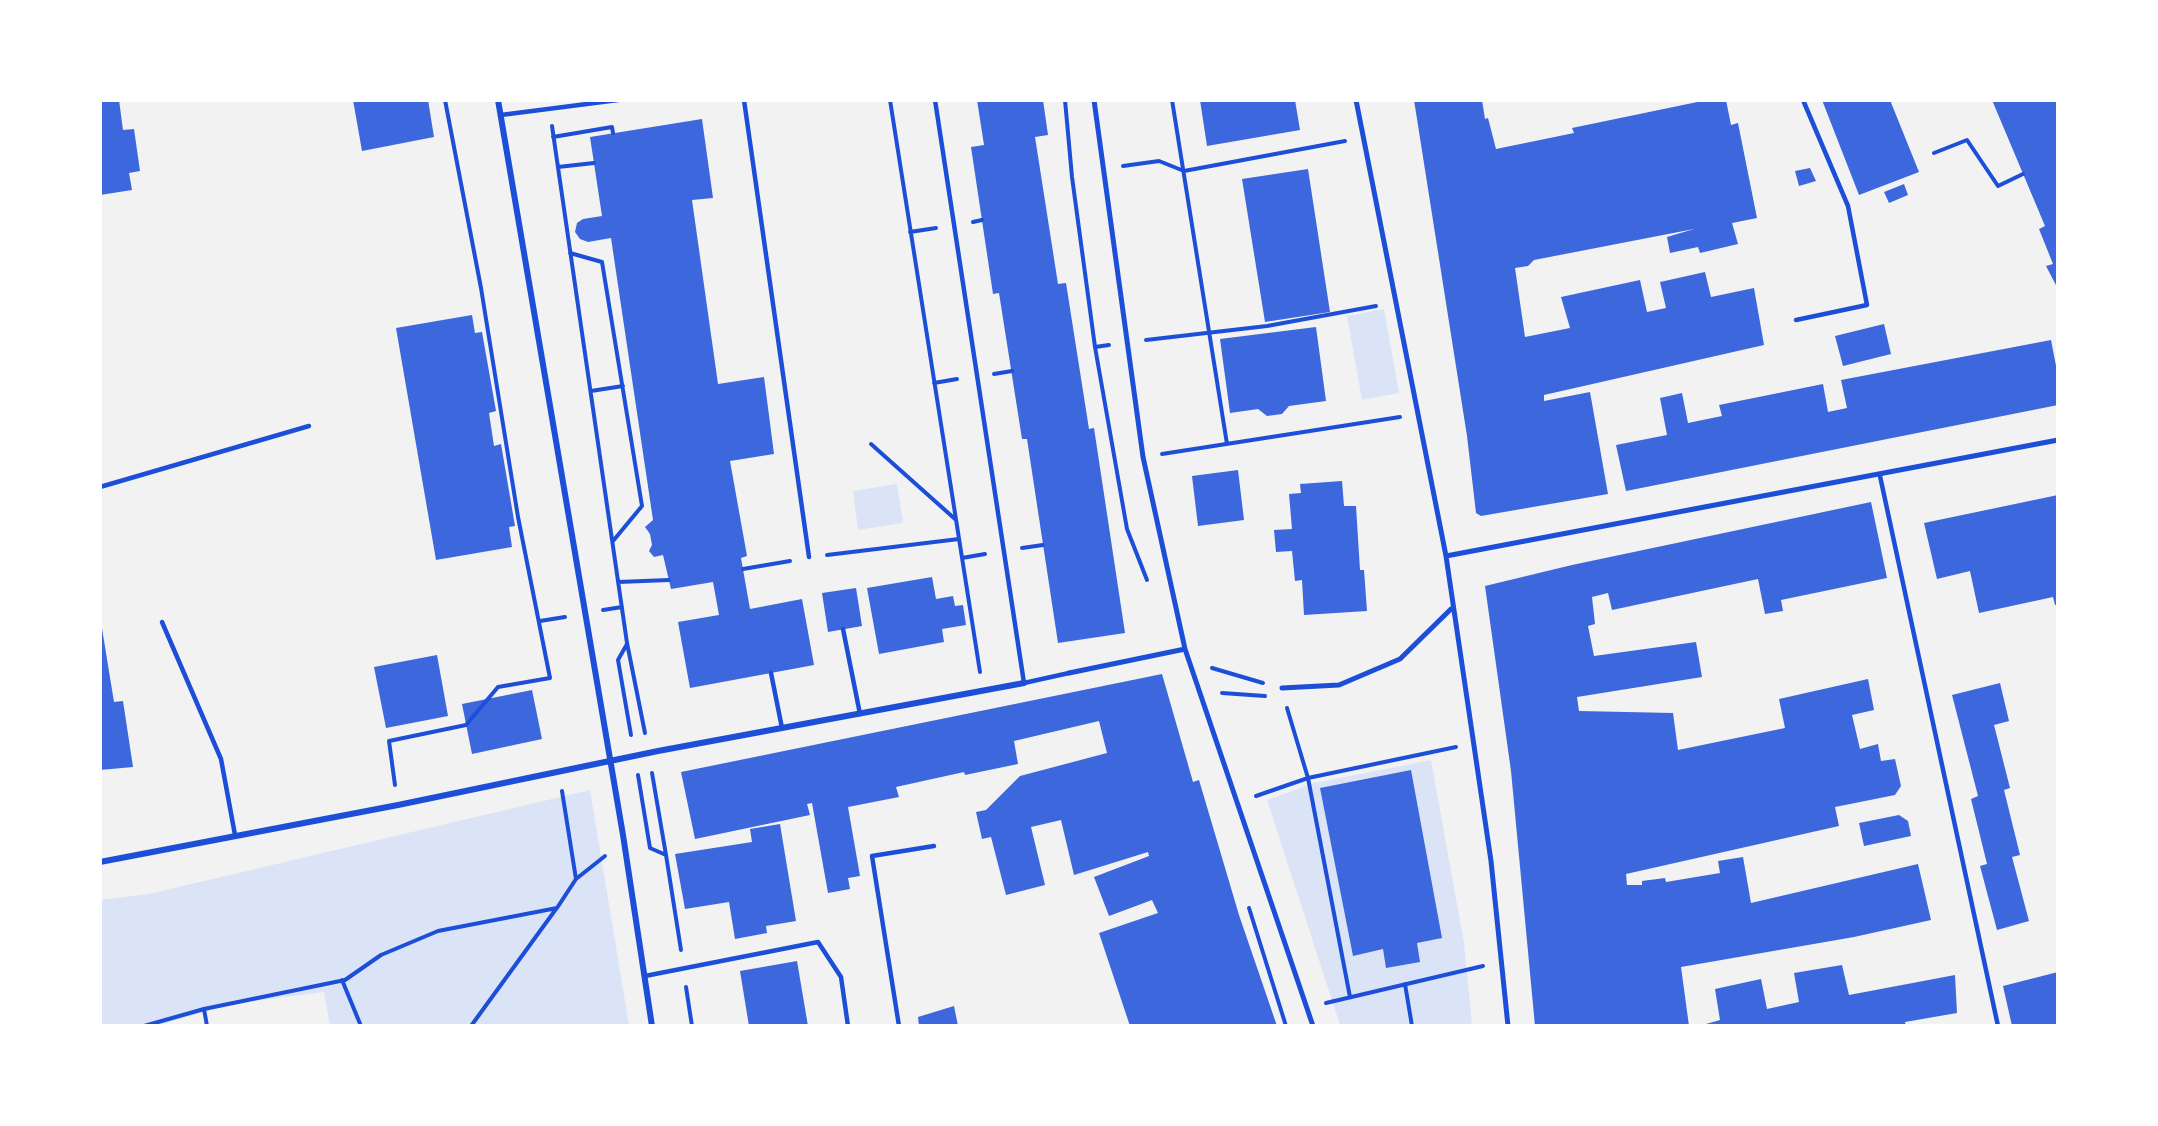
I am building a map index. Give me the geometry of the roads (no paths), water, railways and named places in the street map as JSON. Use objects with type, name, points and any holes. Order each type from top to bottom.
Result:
[{"type":"street","points":[[498,100],[623,835],[652,1026]]},
{"type":"street","points":[[1094,100],[1143,457],[1185,649],[1313,1026]]},
{"type":"street","points":[[1356,100],[1446,556],[1452,609],[1491,861],[1508,1026]]},
{"type":"street","points":[[1446,556],[1881,476],[2058,440]]},
{"type":"street","points":[[1282,688],[1339,685],[1400,659],[1452,609]]},
{"type":"street","points":[[1069,673],[1185,649]]},
{"type":"street","points":[[100,862],[782,728],[1024,683]]},
{"type":"lane","points":[[501,114],[618,100]]},
{"type":"lane","points":[[744,100],[809,557]]},
{"type":"lane","points":[[935,100],[1024,683],[1069,673]]},
{"type":"lane","points":[[1796,320],[1868,305],[1848,206],[1803,100]]},
{"type":"lane","points":[[100,487],[309,426]]},
{"type":"lane","points":[[1881,476],[1998,1026]]},
{"type":"lane","points":[[162,622],[221,759],[235,835]]},
{"type":"lane","points":[[843,629],[860,714]]},
{"type":"lane","points":[[771,673],[782,728]]},
{"type":"lane","points":[[899,1026],[872,856],[934,846]]},
{"type":"lane","points":[[645,976],[818,942],[841,977],[848,1026]]}]
